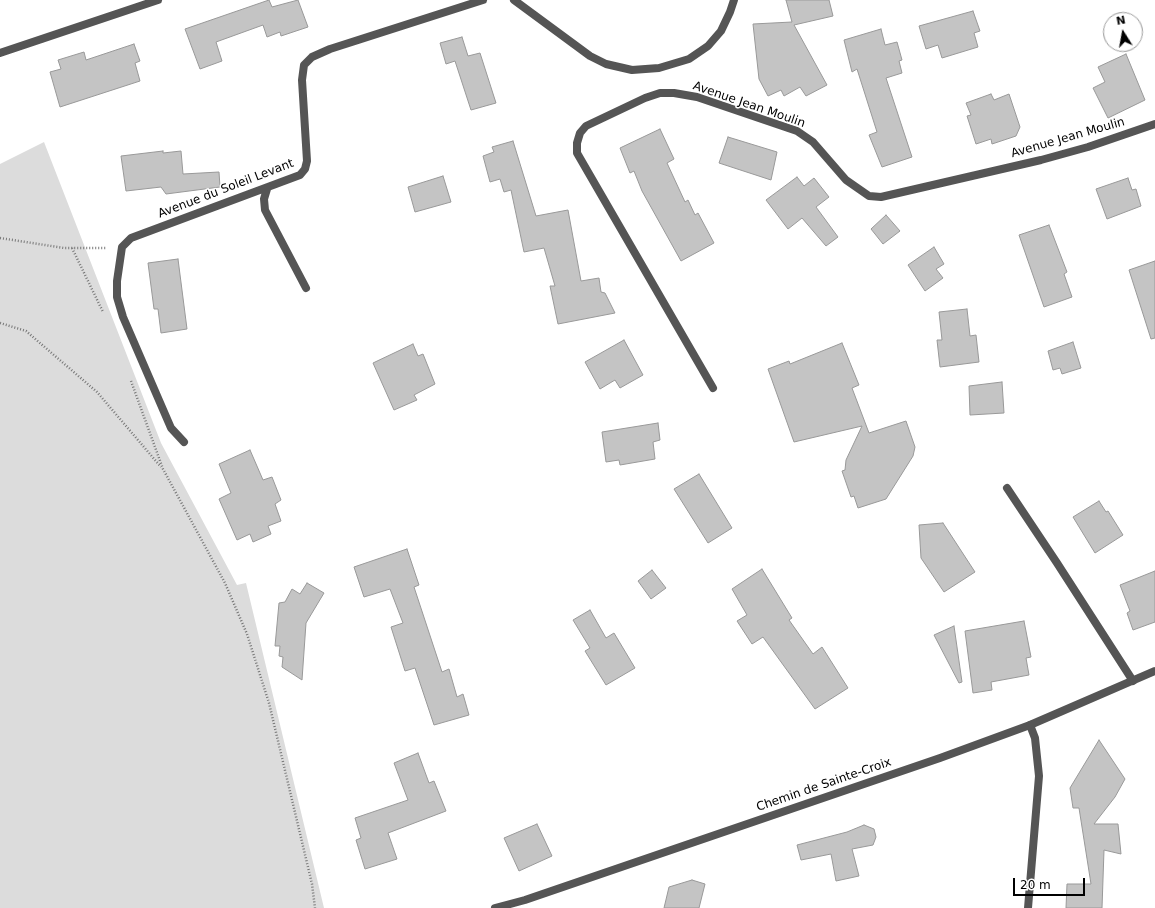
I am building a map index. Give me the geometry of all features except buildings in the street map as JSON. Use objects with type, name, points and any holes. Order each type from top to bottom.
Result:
[{"type":"street","points":[[0,53],[158,0]]},
{"type":"street","name":"Avenue du Soleil Levant","points":[[122,248],[131,238],[267,189],[300,175],[305,169],[307,161],[302,80],[304,65],[312,57],[330,49],[483,0]]},
{"type":"street","points":[[514,0],[590,56],[606,64],[632,70],[659,68],[689,59],[708,46],[721,31],[734,0]]},
{"type":"street","name":"Avenue Jean Moulin","points":[[713,388],[577,153],[577,143],[580,133],[586,126],[645,98],[660,94],[674,93],[697,97],[797,131],[813,142],[846,180],[869,196],[881,197],[1041,160],[1088,147],[1155,124]]},
{"type":"street","points":[[267,189],[264,199],[265,210],[306,288]]},
{"type":"street","points":[[122,248],[117,281],[117,297],[123,317],[171,428],[184,442]]},
{"type":"street","points":[[1007,488],[1133,681]]},
{"type":"street","name":"Chemin de Sainte-Croix","points":[[496,908],[940,758],[1030,725],[1155,671]]},
{"type":"street","points":[[1028,908],[1039,776],[1035,738],[1030,725]]},
{"type":"path","points":[[0,238],[72,248],[122,248]]},
{"type":"path","points":[[72,248],[105,317]]},
{"type":"path","points":[[0,323],[26,331],[97,392],[163,469]]},
{"type":"path","points":[[128,374],[163,469],[225,583],[247,634],[269,703],[312,884],[315,908]]},
{"type":"shaded area","points":[[44,142],[161,443],[237,585],[246,583],[324,908],[0,908],[0,164]]}]
